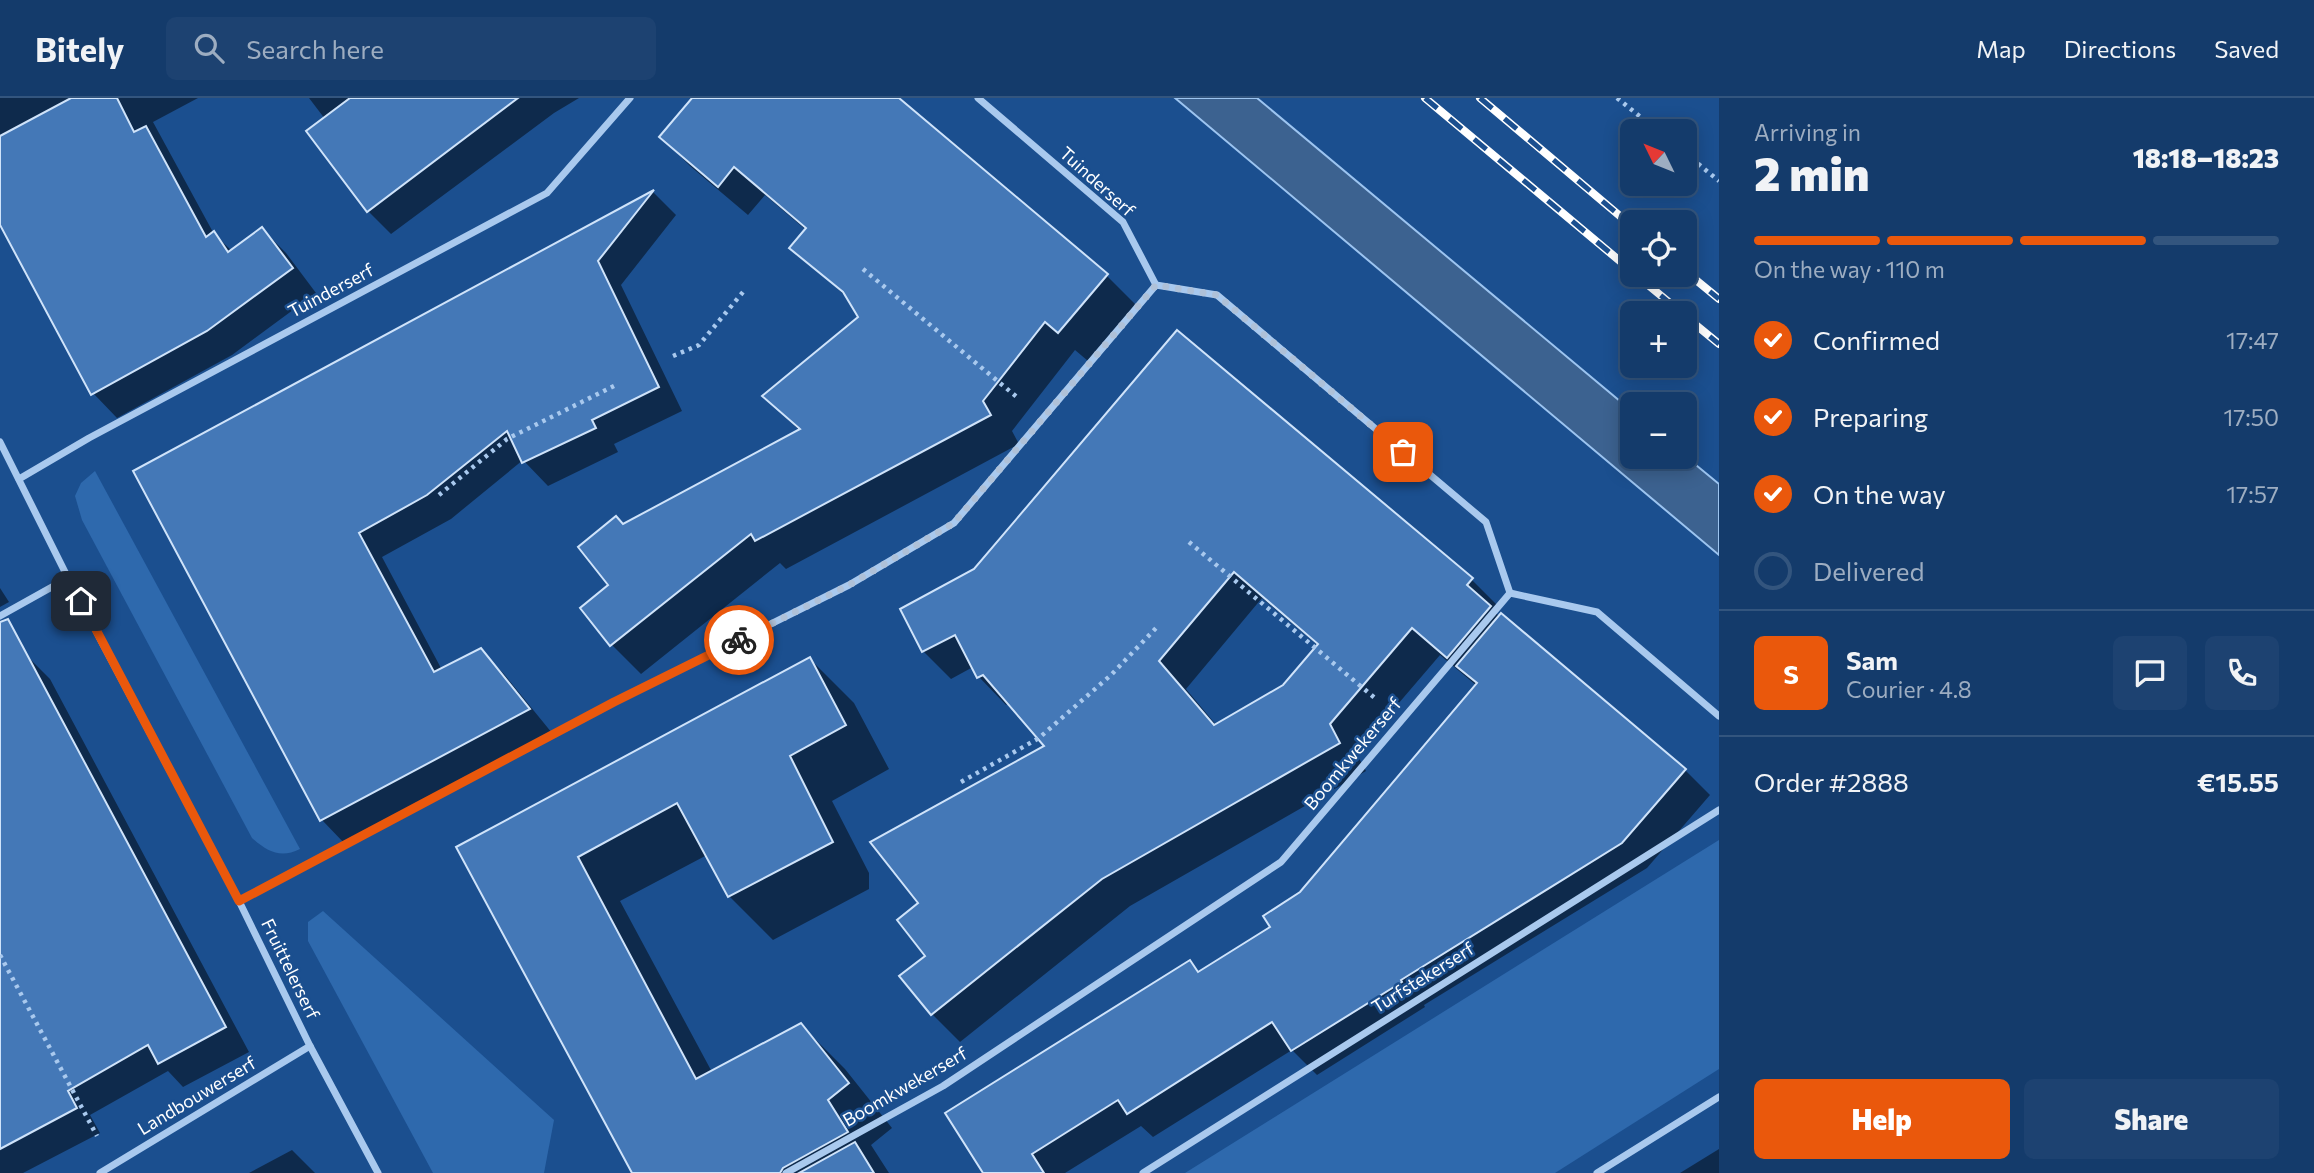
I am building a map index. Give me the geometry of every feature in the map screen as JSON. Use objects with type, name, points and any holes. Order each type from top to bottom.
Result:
[{"type":"street","name":"Tuinderserf","points":[[19,479],[89,438],[547,193],[630,98]]},
{"type":"street","name":"Tuinderserf","points":[[978,98],[1123,222],[1156,285]]},
{"type":"street","points":[[239,901],[614,702],[849,585],[954,523],[1156,285],[1217,295],[1486,522],[1510,593],[1597,612],[1719,716]]},
{"type":"street","name":"Fruittelerserf","points":[[0,442],[378,1173]]},
{"type":"street","points":[[0,616],[68,578]]},
{"type":"street","name":"Boomkwekerserf","points":[[786,1173],[943,1086],[1281,862],[1510,593]]},
{"type":"street","name":"Turfstekerserf","points":[[1143,1173],[1719,810]]},
{"type":"street","name":"Landbouwerserf","points":[[100,1173],[310,1046]]},
{"type":"street","points":[[1597,1173],[1719,1097]]},
{"type":"path","points":[[1617,98],[1643,119]]},
{"type":"path","points":[[1698,164],[1719,181]]},
{"type":"path","points":[[863,269],[1042,419]]},
{"type":"path","points":[[673,356],[699,345],[743,292]]},
{"type":"path","points":[[439,495],[507,439],[614,386]]},
{"type":"path","points":[[1189,542],[1401,721]]},
{"type":"path","points":[[961,782],[1039,738],[1111,675],[1158,626]]},
{"type":"path","points":[[0,955],[113,1166]]},
{"type":"shaded area","points":[[1175,98],[1257,98],[1620,401],[1620,469],[1697,469],[1697,466],[1719,484],[1719,555]]},
{"type":"shaded area","points":[[95,471],[300,849],[286,853],[274,852],[252,838],[82,520],[75,496],[81,483]]},
{"type":"shaded area","points":[[1719,840],[1719,1069],[1555,1173],[1185,1173]]},
{"type":"shaded area","points":[[323,911],[554,1120],[544,1173],[433,1173],[308,941],[308,922]]},
{"type":"building","points":[[71,98],[117,98],[134,132],[146,126],[206,237],[214,231],[228,252],[262,227],[293,268],[207,331],[91,395],[0,225],[0,136]]},
{"type":"building","points":[[350,98],[518,98],[367,212],[306,131]]},
{"type":"building","points":[[692,98],[899,98],[1108,274],[1058,333],[1045,322],[983,401],[991,415],[755,541],[751,534],[610,646],[580,608],[608,585],[578,547],[616,516],[623,524],[800,429],[762,396],[858,317],[843,292],[789,248],[806,228],[734,167],[718,187],[659,137]]},
{"type":"building","points":[[654,190],[598,261],[659,387],[592,420],[596,428],[522,463],[507,431],[427,495],[359,533],[434,672],[481,648],[530,709],[320,821],[133,471]]},
{"type":"building","points":[[1177,330],[1473,578],[1467,585],[1491,606],[1447,658],[1412,628],[1330,724],[1340,743],[1102,879],[931,1015],[899,976],[925,956],[897,920],[918,903],[870,842],[1044,746],[983,675],[977,678],[955,635],[922,652],[900,609],[974,569]],"holes":[[[1234,572],[1318,644],[1283,685],[1214,725],[1159,661]]]},
{"type":"building","points":[[1501,613],[1686,769],[1622,843],[1291,1051],[1272,1022],[1127,1114],[1118,1100],[1032,1154],[1044,1173],[983,1173],[945,1113],[1190,960],[1198,972],[1270,927],[1263,916],[1300,892],[1477,683],[1456,666]]},
{"type":"building","points":[[8,619],[226,1027],[158,1064],[148,1045],[68,1091],[77,1108],[0,1149],[0,622]]},
{"type":"building","points":[[810,657],[846,725],[790,756],[833,842],[728,897],[677,803],[578,857],[696,1079],[801,1023],[849,1083],[828,1100],[848,1132],[783,1168],[780,1173],[632,1173],[456,847]]},
{"type":"building","points":[[855,1142],[874,1173],[799,1173]]},
{"type":"railway","points":[[1425,98],[1620,261]]},
{"type":"railway","points":[[1480,98],[1620,216]]},
{"type":"railway","points":[[1697,281],[1719,299]]},
{"type":"railway","points":[[1651,287],[1667,301]]},
{"type":"railway","points":[[1697,326],[1719,344]]},
{"type":"way so far","points":[[739,640],[849,585],[954,523],[1156,285],[1217,295],[1403,452]]},
{"type":"route","points":[[81,601],[239,901],[614,702],[739,640]]}]
